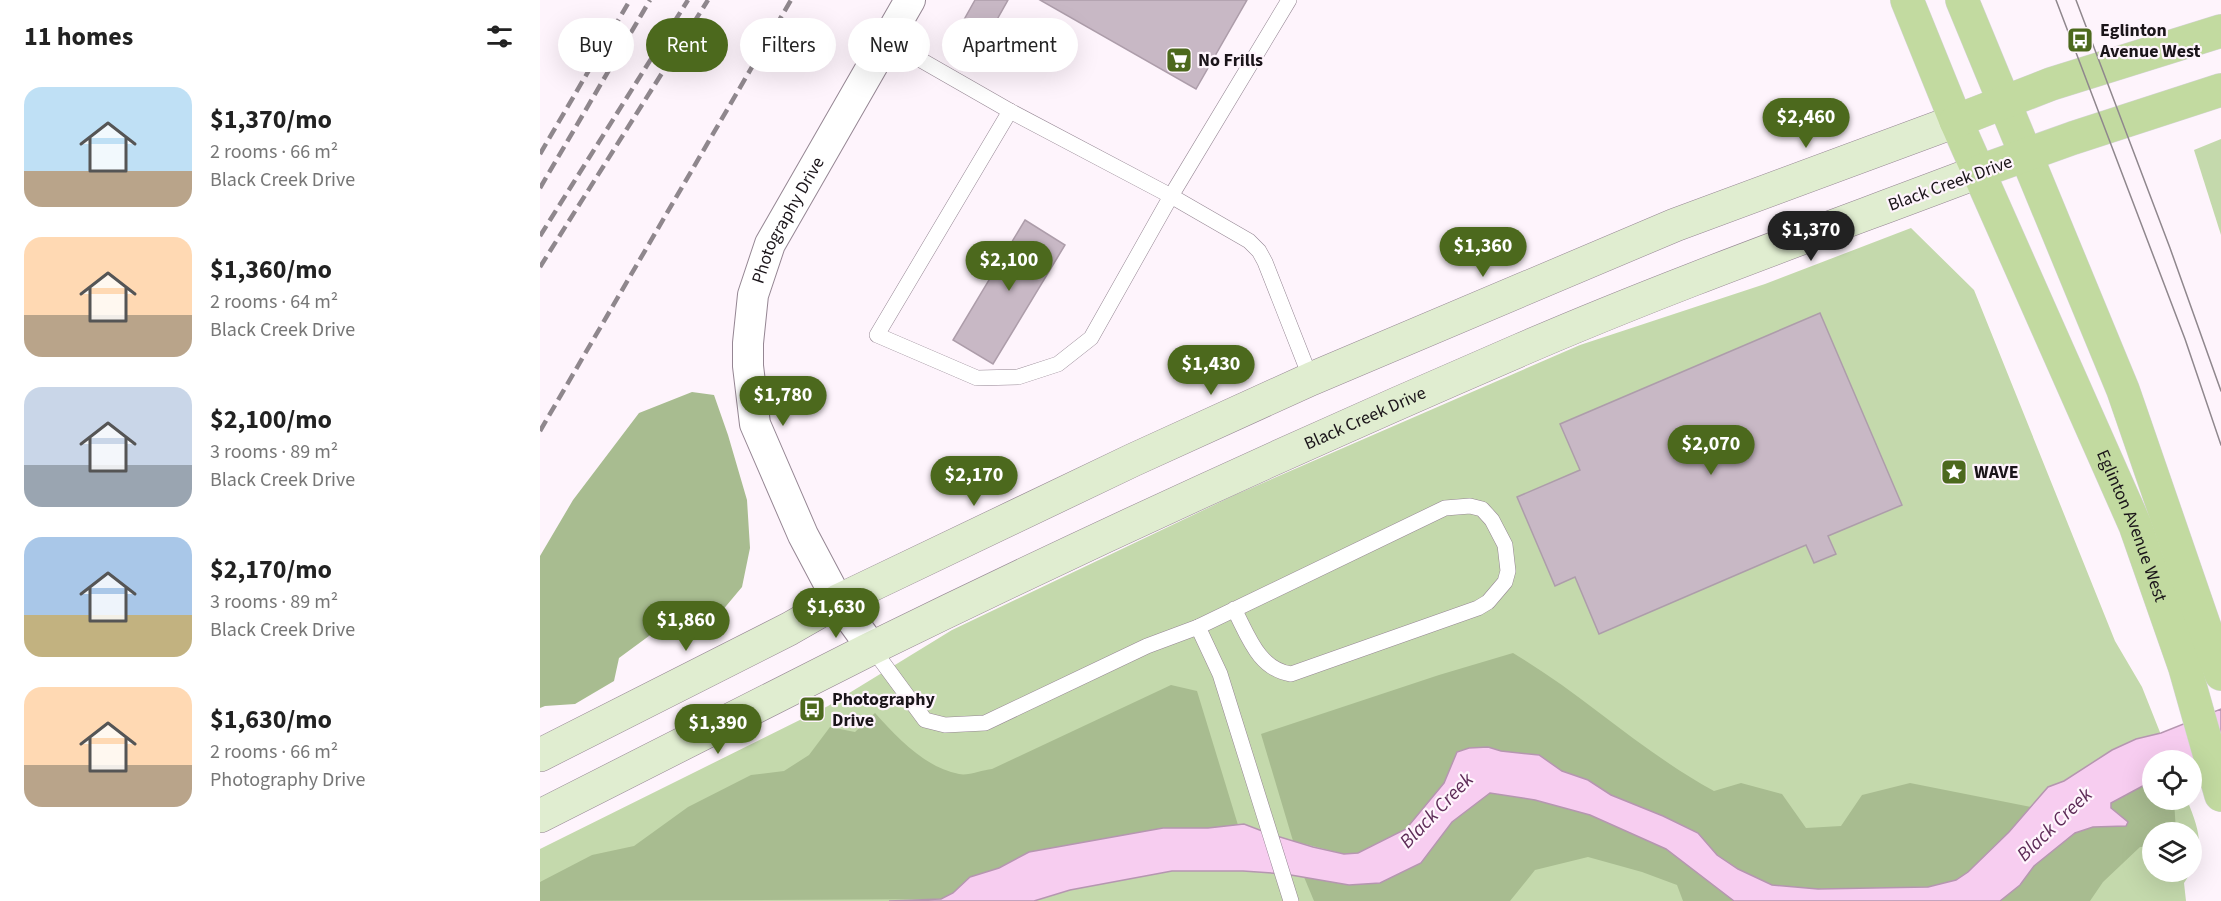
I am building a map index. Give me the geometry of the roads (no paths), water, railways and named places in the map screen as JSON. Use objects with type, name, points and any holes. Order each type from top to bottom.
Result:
[{"type":"main road","name":"Eglinton Avenue West","points":[[1907,0],[1956,122],[2134,525],[2185,668],[2220,789]]},
{"type":"main road","name":"Eglinton Avenue West","points":[[1962,0],[2002,102],[2123,390],[2217,661]]},
{"type":"main road","points":[[540,755],[789,629],[838,601],[1132,460],[1311,379],[1675,225],[1956,122],[2002,102],[2063,80],[2221,31]]},
{"type":"main road","name":"Black Creek Drive","points":[[540,816],[872,648],[1093,541],[1324,435],[1513,353],[1626,306],[1978,172],[2221,90]]},
{"type":"street","name":"Photography Drive","points":[[899,18],[910,0]]},
{"type":"street","name":"Photography Drive","points":[[867,72],[770,244],[753,295],[748,366],[755,424],[803,535],[838,601],[872,648]]},
{"type":"lane","points":[[1010,111],[877,335],[977,378],[1018,376],[1058,364],[1090,338],[1171,196],[1289,0]]},
{"type":"lane","points":[[930,65],[1010,111],[1171,196],[1249,241],[1259,251],[1271,275],[1311,379]]},
{"type":"lane","points":[[872,648],[925,720],[945,724],[985,723],[1146,646],[1198,627],[1234,609],[1445,507],[1470,506],[1482,509],[1492,520],[1505,545],[1508,571],[1505,582],[1499,591],[1483,605],[1291,674],[1279,672],[1264,662],[1234,609]]},
{"type":"lane","points":[[1198,627],[1220,674],[1292,901]]},
{"type":"water","name":"Black Creek","points":[[2221,709],[2221,753],[2202,762],[2202,750],[2142,750],[2142,786],[2111,803],[2111,808],[2128,822],[2126,826],[2093,827],[2075,833],[2034,866],[2020,885],[2000,901],[1734,901],[1666,849],[1590,815],[1535,800],[1490,793],[1452,822],[1421,863],[1380,883],[1349,885],[1285,874],[1243,871],[1172,871],[1070,890],[1034,901],[889,901],[941,899],[953,893],[970,877],[999,868],[1029,852],[1163,828],[1208,828],[1244,824],[1313,847],[1344,854],[1358,853],[1406,829],[1444,783],[1457,752],[1469,748],[1488,747],[1501,751],[1539,755],[1562,771],[1588,780],[1611,795],[1698,833],[1717,855],[1738,869],[1772,885],[1818,889],[1928,887],[1956,880],[1968,872],[2009,832],[2048,787],[2064,781],[2112,750],[2136,739],[2161,733]]},
{"type":"tram line","points":[[2056,0],[2185,339],[2221,445]]},
{"type":"tram line","points":[[2076,0],[2170,248],[2221,391]]},
{"type":"railway","points":[[540,154],[630,0]]},
{"type":"railway","points":[[540,188],[650,0]]},
{"type":"railway","points":[[540,236],[688,0]]},
{"type":"railway","points":[[540,267],[708,0]]},
{"type":"railway","points":[[540,431],[791,0]]},
{"type":"place","name":"Eglinton Avenue West","points":[[2080,40]]},
{"type":"place","name":"No Frills","points":[[1179,60]]},
{"type":"place","name":"WAVE","points":[[1954,472]]},
{"type":"place","name":"Photography Drive","points":[[812,709]]}]
